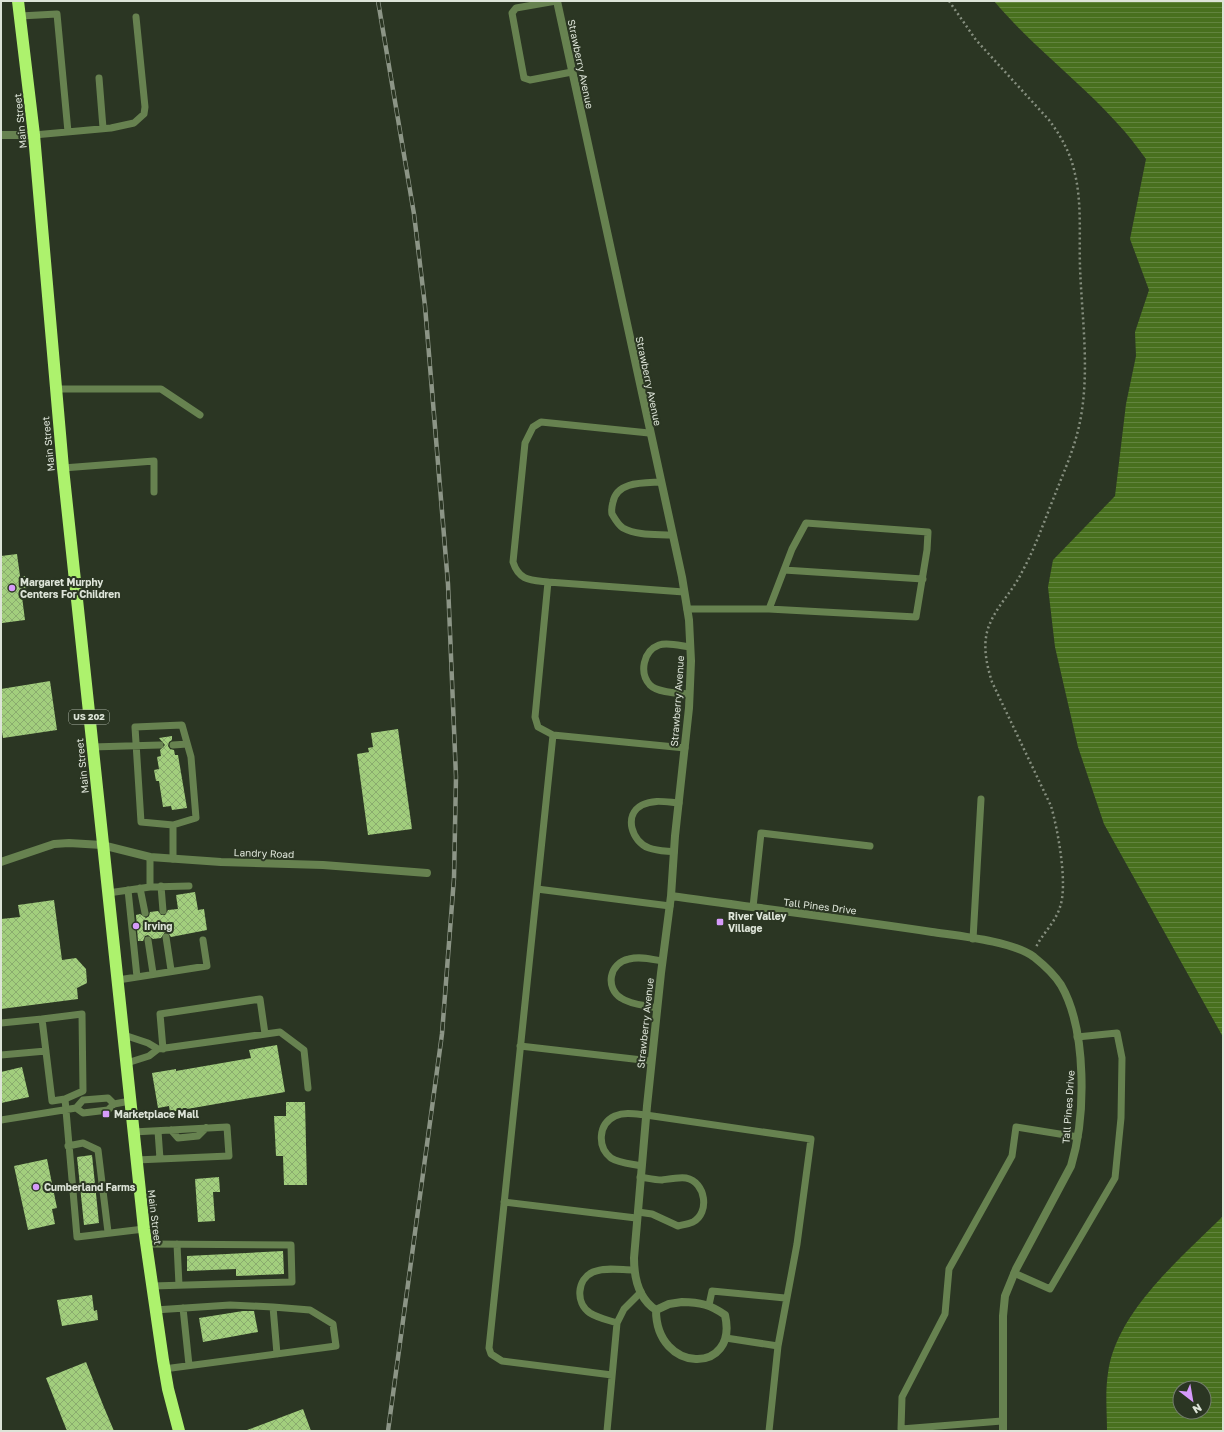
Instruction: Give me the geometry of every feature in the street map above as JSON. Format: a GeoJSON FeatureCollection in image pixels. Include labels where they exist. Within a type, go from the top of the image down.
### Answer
{"type":"FeatureCollection","features":[{"type":"Feature","properties":{"kind":"highway","name":"Main Street"},"geometry":{"type":"LineString","coordinates":[[18,1],[34,135],[63,468],[102,845],[127,1063],[136,1160],[144,1229],[164,1369],[179,1431]]}},
{"type":"Feature","properties":{"kind":"street","name":"Strawberry Avenue"},"geometry":{"type":"LineString","coordinates":[[557,1],[684,592],[690,647],[690,694],[670,906],[662,961],[651,1060],[640,1177],[634,1270],[641,1292],[648,1305],[656,1310]]}},
{"type":"Feature","properties":{"kind":"street"},"geometry":{"type":"LineString","coordinates":[[1,135],[34,135]]}},
{"type":"Feature","properties":{"kind":"street","name":"Landry Road"},"geometry":{"type":"LineString","coordinates":[[1,862],[54,844],[69,843],[102,845],[150,857],[173,859],[323,865],[427,873]]}},
{"type":"Feature","properties":{"kind":"street","name":"Tall Pines Drive"},"geometry":{"type":"LineString","coordinates":[[671,896],[873,923],[973,939],[1022,951],[1033,957],[1047,968],[1062,986],[1071,1008],[1077,1037],[1082,1080],[1078,1137],[1071,1166],[1014,1273],[1005,1296],[1003,1316],[1003,1431]]}},
{"type":"Feature","properties":{"kind":"street"},"geometry":{"type":"LineString","coordinates":[[682,1302],[698,1302],[709,1305],[725,1315],[727,1324],[726,1338],[717,1352],[711,1356],[700,1360],[689,1359],[669,1346],[656,1322],[656,1310],[669,1304],[682,1302]]}},
{"type":"Feature","properties":{"kind":"lane"},"geometry":{"type":"LineString","coordinates":[[557,1],[516,8],[512,13],[524,78],[530,80],[572,72]]}},
{"type":"Feature","properties":{"kind":"lane"},"geometry":{"type":"LineString","coordinates":[[20,16],[57,14],[68,132]]}},
{"type":"Feature","properties":{"kind":"lane"},"geometry":{"type":"LineString","coordinates":[[34,135],[103,128],[134,123],[144,114],[145,107],[136,17]]}},
{"type":"Feature","properties":{"kind":"lane"},"geometry":{"type":"LineString","coordinates":[[99,78],[103,128]]}},
{"type":"Feature","properties":{"kind":"lane"},"geometry":{"type":"LineString","coordinates":[[55,389],[161,389],[200,415]]}},
{"type":"Feature","properties":{"kind":"lane"},"geometry":{"type":"LineString","coordinates":[[649,433],[541,422],[533,427],[525,443],[513,562],[516,571],[521,576],[530,580],[684,592]]}},
{"type":"Feature","properties":{"kind":"lane"},"geometry":{"type":"LineString","coordinates":[[63,468],[154,461],[154,492]]}},
{"type":"Feature","properties":{"kind":"lane"},"geometry":{"type":"LineString","coordinates":[[660,482],[632,484],[621,489],[613,498],[611,510],[618,524],[631,532],[641,534],[672,535]]}},
{"type":"Feature","properties":{"kind":"lane"},"geometry":{"type":"LineString","coordinates":[[687,609],[769,609],[916,617],[923,579],[928,532],[806,523],[792,548],[769,609]]}},
{"type":"Feature","properties":{"kind":"lane"},"geometry":{"type":"LineString","coordinates":[[784,570],[923,579]]}},
{"type":"Feature","properties":{"kind":"lane"},"geometry":{"type":"LineString","coordinates":[[548,582],[535,717],[538,726],[553,735],[685,748]]}},
{"type":"Feature","properties":{"kind":"lane"},"geometry":{"type":"LineString","coordinates":[[690,647],[667,644],[658,645],[646,658],[643,667],[650,685],[658,689],[690,694]]}},
{"type":"Feature","properties":{"kind":"lane"},"geometry":{"type":"LineString","coordinates":[[182,725],[191,757],[196,818],[173,825],[141,822],[137,746],[135,727],[182,725]]}},
{"type":"Feature","properties":{"kind":"lane"},"geometry":{"type":"LineString","coordinates":[[553,735],[489,1348],[491,1354],[502,1361],[612,1375]]}},
{"type":"Feature","properties":{"kind":"lane"},"geometry":{"type":"LineString","coordinates":[[173,745],[187,744]]}},
{"type":"Feature","properties":{"kind":"lane"},"geometry":{"type":"LineString","coordinates":[[92,747],[160,745]]}},
{"type":"Feature","properties":{"kind":"lane"},"geometry":{"type":"LineString","coordinates":[[973,939],[981,799]]}},
{"type":"Feature","properties":{"kind":"lane"},"geometry":{"type":"LineString","coordinates":[[674,852],[649,848],[636,838],[631,824],[635,813],[641,805],[653,801],[679,803]]}},
{"type":"Feature","properties":{"kind":"lane"},"geometry":{"type":"LineString","coordinates":[[173,825],[173,859]]}},
{"type":"Feature","properties":{"kind":"lane"},"geometry":{"type":"LineString","coordinates":[[753,908],[761,833],[870,846]]}},
{"type":"Feature","properties":{"kind":"lane"},"geometry":{"type":"LineString","coordinates":[[150,857],[150,887]]}},
{"type":"Feature","properties":{"kind":"lane"},"geometry":{"type":"LineString","coordinates":[[108,893],[161,886],[188,886]]}},
{"type":"Feature","properties":{"kind":"lane"},"geometry":{"type":"LineString","coordinates":[[161,886],[162,911]]}},
{"type":"Feature","properties":{"kind":"lane"},"geometry":{"type":"LineString","coordinates":[[140,888],[145,913]]}},
{"type":"Feature","properties":{"kind":"lane"},"geometry":{"type":"LineString","coordinates":[[537,889],[670,906]]}},
{"type":"Feature","properties":{"kind":"lane"},"geometry":{"type":"LineString","coordinates":[[128,890],[137,976]]}},
{"type":"Feature","properties":{"kind":"lane"},"geometry":{"type":"LineString","coordinates":[[166,937],[171,970]]}},
{"type":"Feature","properties":{"kind":"lane"},"geometry":{"type":"LineString","coordinates":[[148,940],[153,974]]}},
{"type":"Feature","properties":{"kind":"lane"},"geometry":{"type":"LineString","coordinates":[[118,980],[171,970],[207,966],[203,940]]}},
{"type":"Feature","properties":{"kind":"lane"},"geometry":{"type":"LineString","coordinates":[[657,1008],[630,1003],[621,998],[613,988],[611,974],[618,964],[627,959],[642,958],[662,961]]}},
{"type":"Feature","properties":{"kind":"lane"},"geometry":{"type":"LineString","coordinates":[[160,1049],[160,1014],[260,999],[265,1034]]}},
{"type":"Feature","properties":{"kind":"lane"},"geometry":{"type":"LineString","coordinates":[[1,1023],[82,1014],[83,1091],[65,1099],[52,1101],[42,1019]]}},
{"type":"Feature","properties":{"kind":"lane"},"geometry":{"type":"LineString","coordinates":[[127,1063],[149,1056],[160,1049],[280,1032],[304,1050],[308,1088]]}},
{"type":"Feature","properties":{"kind":"lane"},"geometry":{"type":"LineString","coordinates":[[1014,1273],[1050,1289],[1115,1178],[1121,1118],[1122,1058],[1117,1033],[1077,1037]]}},
{"type":"Feature","properties":{"kind":"lane"},"geometry":{"type":"LineString","coordinates":[[124,1035],[148,1043],[160,1049]]}},
{"type":"Feature","properties":{"kind":"lane"},"geometry":{"type":"LineString","coordinates":[[520,1046],[651,1060]]}},
{"type":"Feature","properties":{"kind":"lane"},"geometry":{"type":"LineString","coordinates":[[1,1055],[46,1051]]}},
{"type":"Feature","properties":{"kind":"lane"},"geometry":{"type":"LineString","coordinates":[[1,1120],[76,1108],[83,1100],[108,1098],[114,1104]]}},
{"type":"Feature","properties":{"kind":"lane"},"geometry":{"type":"LineString","coordinates":[[65,1099],[77,1237],[108,1232],[144,1229]]}},
{"type":"Feature","properties":{"kind":"lane"},"geometry":{"type":"LineString","coordinates":[[76,1108],[82,1113],[102,1111],[108,1110],[114,1104],[130,1101]]}},
{"type":"Feature","properties":{"kind":"lane"},"geometry":{"type":"LineString","coordinates":[[641,1166],[612,1158],[605,1152],[601,1142],[602,1132],[606,1123],[613,1117],[626,1114],[646,1115],[811,1139],[797,1244],[778,1346],[769,1431]]}},
{"type":"Feature","properties":{"kind":"lane"},"geometry":{"type":"LineString","coordinates":[[133,1132],[227,1127],[229,1156],[136,1160]]}},
{"type":"Feature","properties":{"kind":"lane"},"geometry":{"type":"LineString","coordinates":[[1002,1421],[901,1429],[902,1397],[946,1314],[949,1269],[1012,1156],[1016,1127],[1078,1137]]}},
{"type":"Feature","properties":{"kind":"lane"},"geometry":{"type":"LineString","coordinates":[[158,1131],[160,1159]]}},
{"type":"Feature","properties":{"kind":"lane"},"geometry":{"type":"LineString","coordinates":[[68,1146],[83,1143],[98,1150],[97,1173],[99,1192],[105,1210],[108,1232]]}},
{"type":"Feature","properties":{"kind":"lane"},"geometry":{"type":"LineString","coordinates":[[71,1175],[79,1174]]}},
{"type":"Feature","properties":{"kind":"lane"},"geometry":{"type":"LineString","coordinates":[[504,1202],[637,1215],[652,1214],[678,1226],[694,1222],[702,1212],[704,1201],[703,1192],[698,1185],[687,1178],[660,1180],[640,1177]]}},
{"type":"Feature","properties":{"kind":"lane"},"geometry":{"type":"LineString","coordinates":[[72,1193],[80,1192]]}},
{"type":"Feature","properties":{"kind":"lane"},"geometry":{"type":"LineString","coordinates":[[98,1211],[105,1210]]}},
{"type":"Feature","properties":{"kind":"lane"},"geometry":{"type":"LineString","coordinates":[[74,1213],[83,1213]]}},
{"type":"Feature","properties":{"kind":"lane"},"geometry":{"type":"LineString","coordinates":[[147,1244],[291,1245],[292,1282],[152,1286]]}},
{"type":"Feature","properties":{"kind":"lane"},"geometry":{"type":"LineString","coordinates":[[177,1244],[178,1285]]}},
{"type":"Feature","properties":{"kind":"lane"},"geometry":{"type":"LineString","coordinates":[[617,1323],[589,1312],[582,1301],[580,1287],[584,1278],[593,1272],[602,1270],[634,1270]]}},
{"type":"Feature","properties":{"kind":"lane"},"geometry":{"type":"LineString","coordinates":[[709,1305],[712,1291],[786,1298]]}},
{"type":"Feature","properties":{"kind":"lane"},"geometry":{"type":"LineString","coordinates":[[607,1431],[617,1323],[624,1309],[641,1292]]}},
{"type":"Feature","properties":{"kind":"lane"},"geometry":{"type":"LineString","coordinates":[[155,1310],[230,1305],[273,1307],[310,1310],[333,1324],[336,1346],[164,1369]]}},
{"type":"Feature","properties":{"kind":"lane"},"geometry":{"type":"LineString","coordinates":[[273,1307],[277,1354]]}},
{"type":"Feature","properties":{"kind":"lane"},"geometry":{"type":"LineString","coordinates":[[183,1308],[189,1365]]}},
{"type":"Feature","properties":{"kind":"lane"},"geometry":{"type":"LineString","coordinates":[[726,1338],[778,1346]]}},
{"type":"Feature","properties":{"kind":"path"},"geometry":{"type":"LineString","coordinates":[[949,1],[976,40],[1050,120],[1071,158],[1078,187],[1085,388],[1082,413],[1076,439],[1032,553],[1021,574],[995,614],[987,632],[986,641],[986,661],[992,682],[1051,806],[1056,824],[1062,898],[1054,922],[1036,945]]}},
{"type":"Feature","properties":{"kind":"shaded area"},"geometry":{"type":"Polygon","coordinates":[[[994,1],[1223,1],[1223,1037],[1104,824],[1078,747],[1055,647],[1048,587],[1053,560],[1115,496],[1126,404],[1136,356],[1135,332],[1149,290],[1130,239],[1146,159],[1130,137],[1112,117],[1032,41],[994,1]]]}},
{"type":"Feature","properties":{"kind":"shaded area"},"geometry":{"type":"Polygon","coordinates":[[[1223,1216],[1223,1431],[1107,1431],[1107,1380],[1114,1350],[1123,1329],[1137,1308],[1170,1268],[1223,1216]]]}},
{"type":"Feature","properties":{"kind":"building","name":"Margaret Murphy Centers For Children"},"geometry":{"type":"Polygon","coordinates":[[[17,554],[20,576],[25,576],[27,588],[21,589],[25,620],[2,623],[1,556],[17,554]]]}},
{"type":"Feature","properties":{"kind":"building"},"geometry":{"type":"Polygon","coordinates":[[[50,681],[57,730],[3,738],[1,726],[1,689],[50,681]]]}},
{"type":"Feature","properties":{"kind":"building"},"geometry":{"type":"Polygon","coordinates":[[[398,729],[412,829],[368,835],[357,754],[369,752],[368,748],[373,747],[371,733],[398,729]]]}},
{"type":"Feature","properties":{"kind":"building"},"geometry":{"type":"Polygon","coordinates":[[[172,736],[172,740],[169,742],[168,746],[170,749],[174,750],[175,755],[178,755],[187,808],[172,810],[171,806],[163,807],[159,781],[156,781],[154,770],[159,769],[157,757],[161,756],[160,750],[165,745],[159,738],[172,736]]]}},
{"type":"Feature","properties":{"kind":"building"},"geometry":{"type":"Polygon","coordinates":[[[195,892],[198,910],[204,909],[207,930],[171,937],[165,932],[161,938],[153,939],[148,935],[145,936],[143,941],[138,941],[136,915],[140,914],[146,918],[149,916],[150,912],[158,911],[161,915],[165,915],[168,910],[178,909],[176,895],[195,892]]]}},
{"type":"Feature","properties":{"kind":"building"},"geometry":{"type":"Polygon","coordinates":[[[54,900],[62,960],[76,958],[86,969],[87,983],[77,988],[78,999],[1,1009],[1,919],[20,917],[18,905],[54,900]]]}},
{"type":"Feature","properties":{"kind":"building"},"geometry":{"type":"Polygon","coordinates":[[[277,1045],[285,1092],[170,1112],[169,1106],[158,1108],[152,1073],[176,1069],[176,1071],[251,1058],[249,1050],[277,1045]]]}},
{"type":"Feature","properties":{"kind":"building"},"geometry":{"type":"Polygon","coordinates":[[[22,1067],[29,1097],[1,1103],[1,1072],[22,1067]]]}},
{"type":"Feature","properties":{"kind":"building"},"geometry":{"type":"Polygon","coordinates":[[[286,1102],[305,1102],[307,1185],[284,1185],[283,1156],[276,1156],[274,1116],[286,1116],[286,1102]]]}},
{"type":"Feature","properties":{"kind":"building","name":"Cumberland Farms"},"geometry":{"type":"Polygon","coordinates":[[[92,1155],[99,1223],[84,1225],[77,1157],[92,1155]]]}},
{"type":"Feature","properties":{"kind":"building","name":"Cumberland Farms"},"geometry":{"type":"Polygon","coordinates":[[[47,1159],[57,1208],[52,1209],[55,1224],[28,1230],[14,1166],[47,1159]]]}},
{"type":"Feature","properties":{"kind":"building"},"geometry":{"type":"Polygon","coordinates":[[[219,1177],[220,1192],[213,1192],[215,1221],[198,1222],[195,1179],[219,1177]]]}},
{"type":"Feature","properties":{"kind":"building"},"geometry":{"type":"Polygon","coordinates":[[[283,1251],[284,1274],[236,1276],[236,1269],[187,1271],[187,1256],[283,1251]]]}},
{"type":"Feature","properties":{"kind":"building"},"geometry":{"type":"Polygon","coordinates":[[[92,1295],[94,1311],[97,1310],[98,1320],[62,1326],[57,1300],[92,1295]]]}},
{"type":"Feature","properties":{"kind":"building"},"geometry":{"type":"Polygon","coordinates":[[[243,1311],[254,1311],[258,1332],[203,1342],[199,1318],[243,1311]]]}},
{"type":"Feature","properties":{"kind":"building"},"geometry":{"type":"Polygon","coordinates":[[[86,1362],[114,1431],[67,1431],[46,1378],[86,1362]]]}},
{"type":"Feature","properties":{"kind":"building"},"geometry":{"type":"Polygon","coordinates":[[[303,1409],[311,1431],[247,1431],[247,1430],[303,1409]]]}},
{"type":"Feature","properties":{"kind":"railway"},"geometry":{"type":"LineString","coordinates":[[378,1],[414,214],[425,306],[448,584],[456,777],[454,878],[442,1034],[388,1431]]}},
{"type":"Feature","properties":{"kind":"place","name":"Margaret Murphy Centers For Children"},"geometry":{"type":"Point","coordinates":[12,588]}},
{"type":"Feature","properties":{"kind":"place","name":"River Valley Village"},"geometry":{"type":"Point","coordinates":[720,922]}},
{"type":"Feature","properties":{"kind":"place","name":"Irving"},"geometry":{"type":"Point","coordinates":[136,926]}},
{"type":"Feature","properties":{"kind":"place","name":"Marketplace Mall"},"geometry":{"type":"Point","coordinates":[106,1114]}},
{"type":"Feature","properties":{"kind":"place","name":"Cumberland Farms"},"geometry":{"type":"Point","coordinates":[36,1187]}}]}
